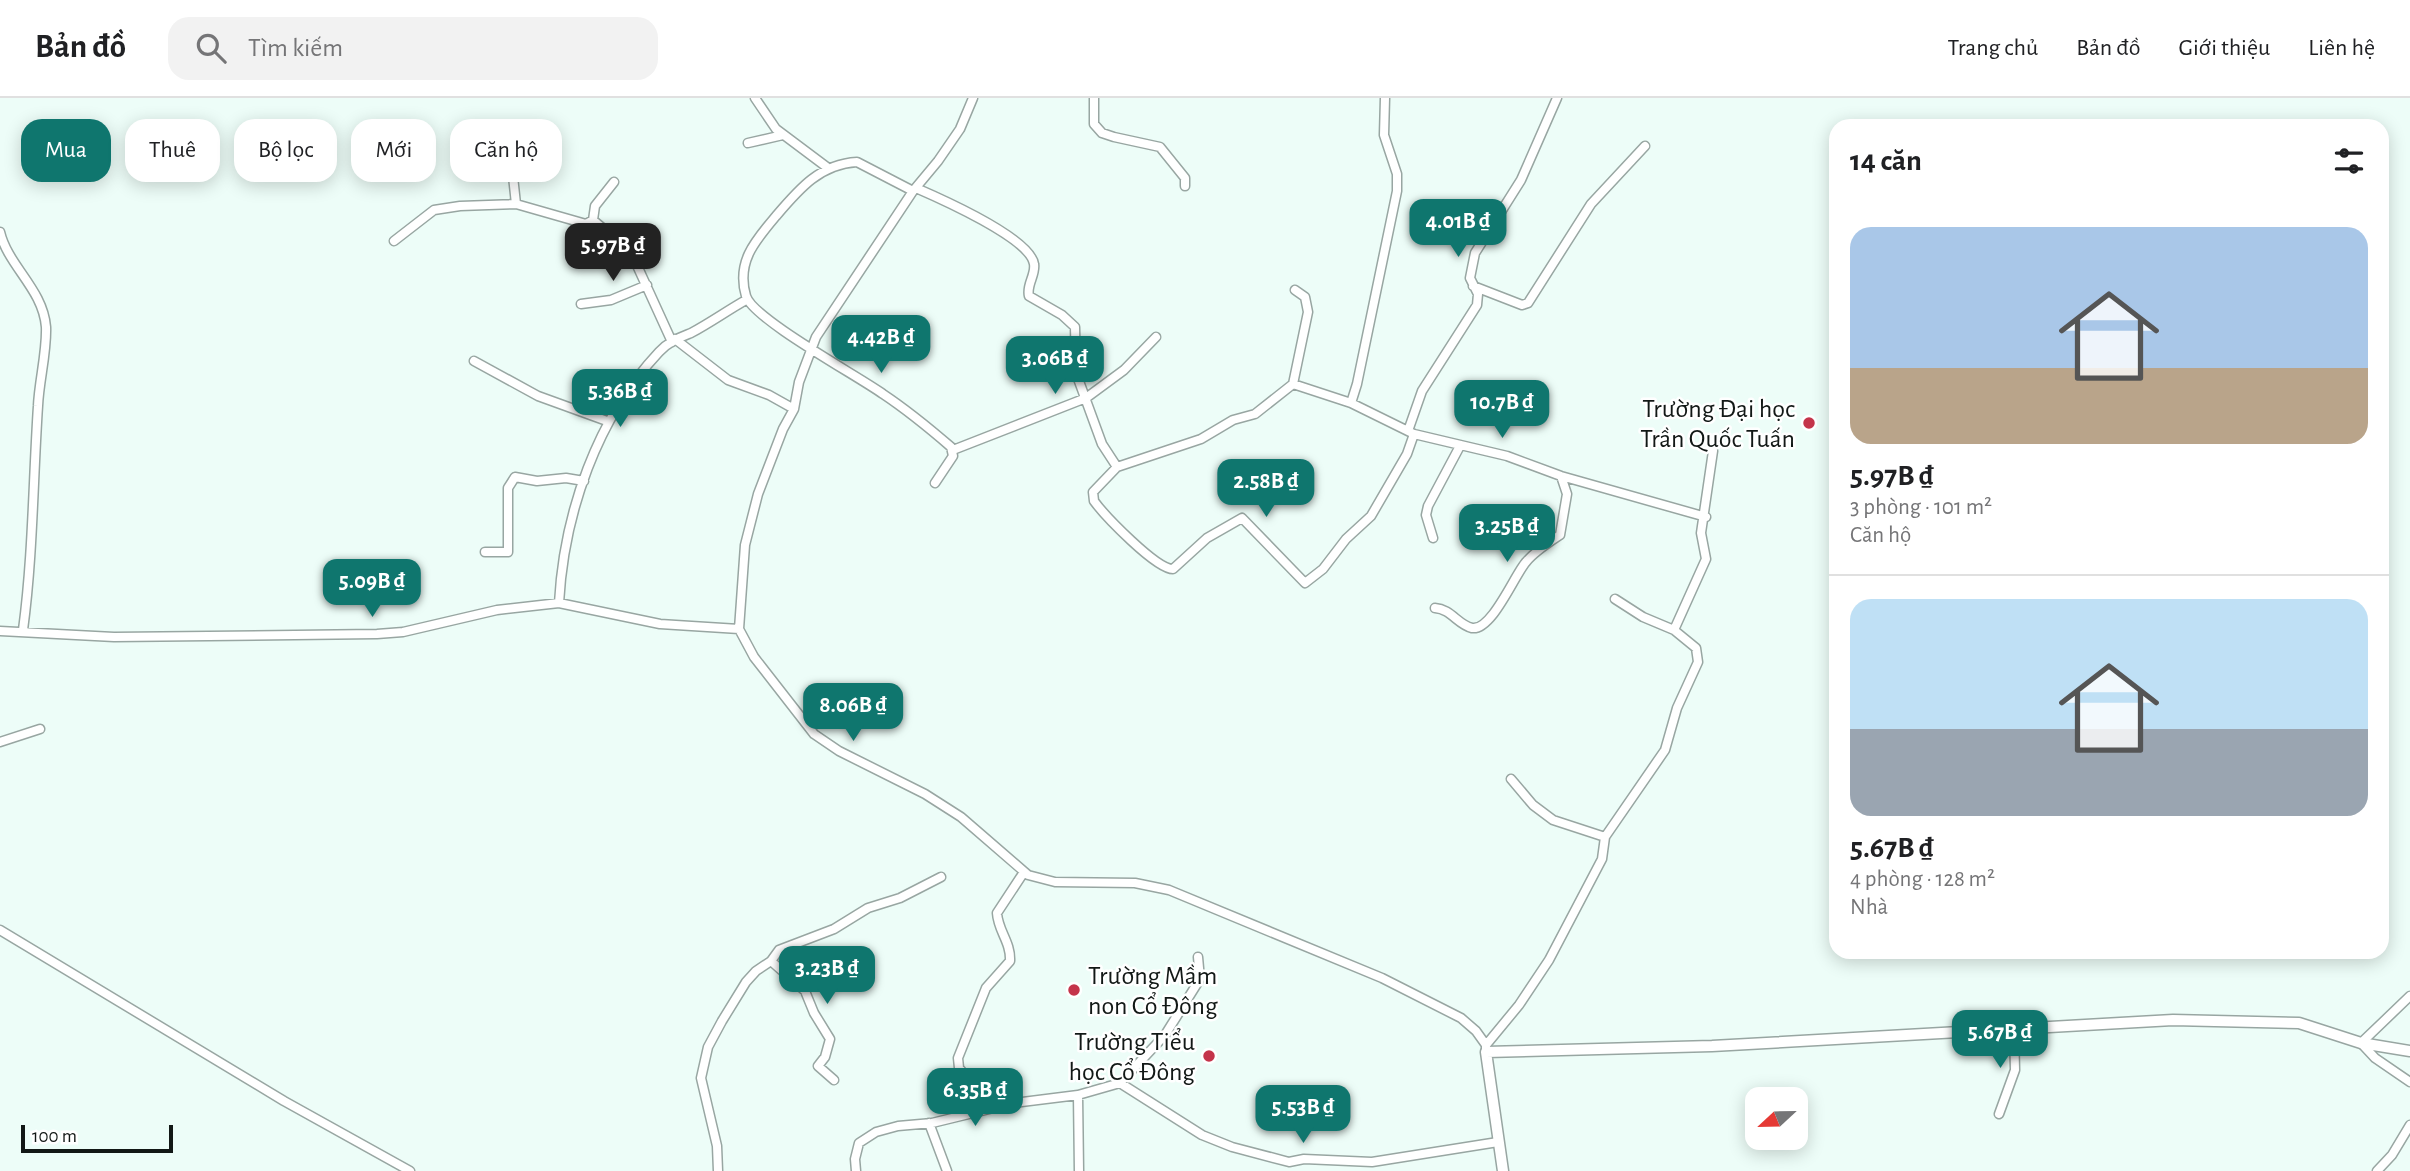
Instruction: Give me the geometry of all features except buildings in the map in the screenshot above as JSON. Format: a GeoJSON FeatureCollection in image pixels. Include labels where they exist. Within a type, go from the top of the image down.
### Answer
{"type":"FeatureCollection","features":[{"type":"Feature","properties":{"kind":"street"},"geometry":{"type":"LineString","coordinates":[[755,98],[769,122],[828,169]]}},
{"type":"Feature","properties":{"kind":"street"},"geometry":{"type":"LineString","coordinates":[[973,98],[960,128],[914,189],[816,337],[799,382],[794,409],[783,429],[758,494],[745,545],[739,629],[754,657],[814,734],[839,751],[925,794],[961,817],[1024,872],[1055,882],[1135,883],[1169,890],[1382,978],[1461,1018],[1476,1031],[1486,1049],[1503,1171]]}},
{"type":"Feature","properties":{"kind":"street"},"geometry":{"type":"LineString","coordinates":[[1094,98],[1094,124],[1102,133],[1160,147],[1185,178],[1185,186]]}},
{"type":"Feature","properties":{"kind":"street"},"geometry":{"type":"LineString","coordinates":[[1350,404],[1357,384],[1397,191],[1397,174],[1384,135],[1385,98]]}},
{"type":"Feature","properties":{"kind":"street"},"geometry":{"type":"LineString","coordinates":[[1295,290],[1306,298],[1308,312],[1293,384],[1255,414],[1233,420],[1201,439],[1117,467],[1093,492],[1094,500],[1140,548],[1166,568],[1173,569],[1207,538],[1242,518],[1305,583],[1323,569],[1346,539],[1371,516],[1407,454],[1417,399],[1477,304],[1478,294],[1472,286],[1471,271],[1475,253],[1521,180],[1557,98]]}},
{"type":"Feature","properties":{"kind":"street"},"geometry":{"type":"LineString","coordinates":[[747,142],[783,135]]}},
{"type":"Feature","properties":{"kind":"street"},"geometry":{"type":"LineString","coordinates":[[1472,286],[1522,305],[1528,303],[1591,204],[1645,146]]}},
{"type":"Feature","properties":{"kind":"street"},"geometry":{"type":"LineString","coordinates":[[953,450],[884,394],[844,367],[811,351],[747,300],[742,273],[747,252],[792,198],[817,173],[857,162],[988,222],[1031,257],[1034,267],[1029,296],[1062,315],[1075,327],[1076,370],[1102,444],[1117,467]]}},
{"type":"Feature","properties":{"kind":"street"},"geometry":{"type":"LineString","coordinates":[[514,182],[516,204]]}},
{"type":"Feature","properties":{"kind":"street"},"geometry":{"type":"LineString","coordinates":[[394,240],[434,210],[516,204],[586,224],[593,220],[596,206],[614,182]]}},
{"type":"Feature","properties":{"kind":"street"},"geometry":{"type":"LineString","coordinates":[[593,220],[628,253],[674,340],[728,380],[769,395],[794,409]]}},
{"type":"Feature","properties":{"kind":"street"},"geometry":{"type":"LineString","coordinates":[[0,232],[4,248],[23,271],[36,297],[46,327],[38,391],[31,568],[23,630]]}},
{"type":"Feature","properties":{"kind":"street"},"geometry":{"type":"LineString","coordinates":[[581,304],[611,300],[647,285]]}},
{"type":"Feature","properties":{"kind":"street"},"geometry":{"type":"LineString","coordinates":[[559,603],[569,536],[584,481],[607,421],[659,352],[674,340],[747,300]]}},
{"type":"Feature","properties":{"kind":"street"},"geometry":{"type":"LineString","coordinates":[[953,450],[1086,398],[1124,370],[1156,337]]}},
{"type":"Feature","properties":{"kind":"street"},"geometry":{"type":"LineString","coordinates":[[474,361],[538,396],[607,421]]}},
{"type":"Feature","properties":{"kind":"street"},"geometry":{"type":"LineString","coordinates":[[1293,384],[1350,404],[1411,433],[1507,456],[1561,476],[1706,517]]}},
{"type":"Feature","properties":{"kind":"street"},"geometry":{"type":"LineString","coordinates":[[1433,538],[1426,515],[1428,506],[1460,446]]}},
{"type":"Feature","properties":{"kind":"street"},"geometry":{"type":"LineString","coordinates":[[935,482],[953,456],[953,450]]}},
{"type":"Feature","properties":{"kind":"street"},"geometry":{"type":"LineString","coordinates":[[1674,630],[1706,559],[1701,533],[1706,517],[1713,451]]}},
{"type":"Feature","properties":{"kind":"street"},"geometry":{"type":"LineString","coordinates":[[1435,608],[1445,609],[1470,627],[1476,628],[1484,624],[1513,586],[1523,564],[1560,534],[1567,494],[1561,476]]}},
{"type":"Feature","properties":{"kind":"street"},"geometry":{"type":"LineString","coordinates":[[485,552],[504,554],[509,551],[508,488],[515,477],[537,481],[566,478],[584,481]]}},
{"type":"Feature","properties":{"kind":"street"},"geometry":{"type":"LineString","coordinates":[[1486,1049],[1520,1005],[1549,960],[1602,859],[1605,837],[1665,750],[1677,708],[1698,662],[1696,648],[1674,630],[1643,617],[1615,599]]}},
{"type":"Feature","properties":{"kind":"street"},"geometry":{"type":"LineString","coordinates":[[0,631],[23,630],[114,637],[377,634],[403,632],[497,610],[559,603],[660,624],[739,629]]}},
{"type":"Feature","properties":{"kind":"street"},"geometry":{"type":"LineString","coordinates":[[0,742],[40,729]]}},
{"type":"Feature","properties":{"kind":"street"},"geometry":{"type":"LineString","coordinates":[[1511,779],[1533,805],[1553,820],[1605,837]]}},
{"type":"Feature","properties":{"kind":"street"},"geometry":{"type":"LineString","coordinates":[[994,1108],[959,1068],[958,1058],[986,988],[1010,961],[1007,937],[998,921],[997,913],[1024,872]]}},
{"type":"Feature","properties":{"kind":"street"},"geometry":{"type":"LineString","coordinates":[[718,1171],[717,1146],[701,1078],[704,1059],[722,1021],[746,982],[771,961],[779,950],[834,929],[868,908],[900,898],[941,877]]}},
{"type":"Feature","properties":{"kind":"street"},"geometry":{"type":"LineString","coordinates":[[0,930],[284,1101],[410,1171]]}},
{"type":"Feature","properties":{"kind":"street"},"geometry":{"type":"LineString","coordinates":[[856,1171],[856,1151],[864,1138],[898,1126],[929,1123],[994,1108],[1077,1096],[1120,1083],[1181,1014],[1200,979],[1198,957]]}},
{"type":"Feature","properties":{"kind":"street"},"geometry":{"type":"LineString","coordinates":[[771,961],[805,991],[814,1013],[830,1039],[825,1057],[818,1066],[834,1080]]}},
{"type":"Feature","properties":{"kind":"street"},"geometry":{"type":"LineString","coordinates":[[2361,1043],[2410,996]]}},
{"type":"Feature","properties":{"kind":"street"},"geometry":{"type":"LineString","coordinates":[[1486,1049],[1712,1046],[2173,1020],[2299,1023],[2361,1043],[2410,1051]]}},
{"type":"Feature","properties":{"kind":"street"},"geometry":{"type":"LineString","coordinates":[[1999,1114],[2015,1070],[2014,1029]]}},
{"type":"Feature","properties":{"kind":"street"},"geometry":{"type":"LineString","coordinates":[[2361,1043],[2375,1058],[2410,1082]]}},
{"type":"Feature","properties":{"kind":"street"},"geometry":{"type":"LineString","coordinates":[[1120,1083],[1202,1135],[1289,1166],[1304,1159],[1372,1163],[1499,1142]]}},
{"type":"Feature","properties":{"kind":"street"},"geometry":{"type":"LineString","coordinates":[[1077,1096],[1079,1171]]}},
{"type":"Feature","properties":{"kind":"street"},"geometry":{"type":"LineString","coordinates":[[929,1123],[947,1171]]}},
{"type":"Feature","properties":{"kind":"street"},"geometry":{"type":"LineString","coordinates":[[2377,1171],[2392,1155],[2410,1125]]}},
{"type":"Feature","properties":{"kind":"place","name":"Trường Đại học Trần Quốc Tuấn"},"geometry":{"type":"Point","coordinates":[1809,423]}},
{"type":"Feature","properties":{"kind":"place","name":"Trường Mầm non Cổ Đông"},"geometry":{"type":"Point","coordinates":[1074,990]}},
{"type":"Feature","properties":{"kind":"place","name":"Trường Tiểu học Cổ Đông"},"geometry":{"type":"Point","coordinates":[1209,1056]}}]}
